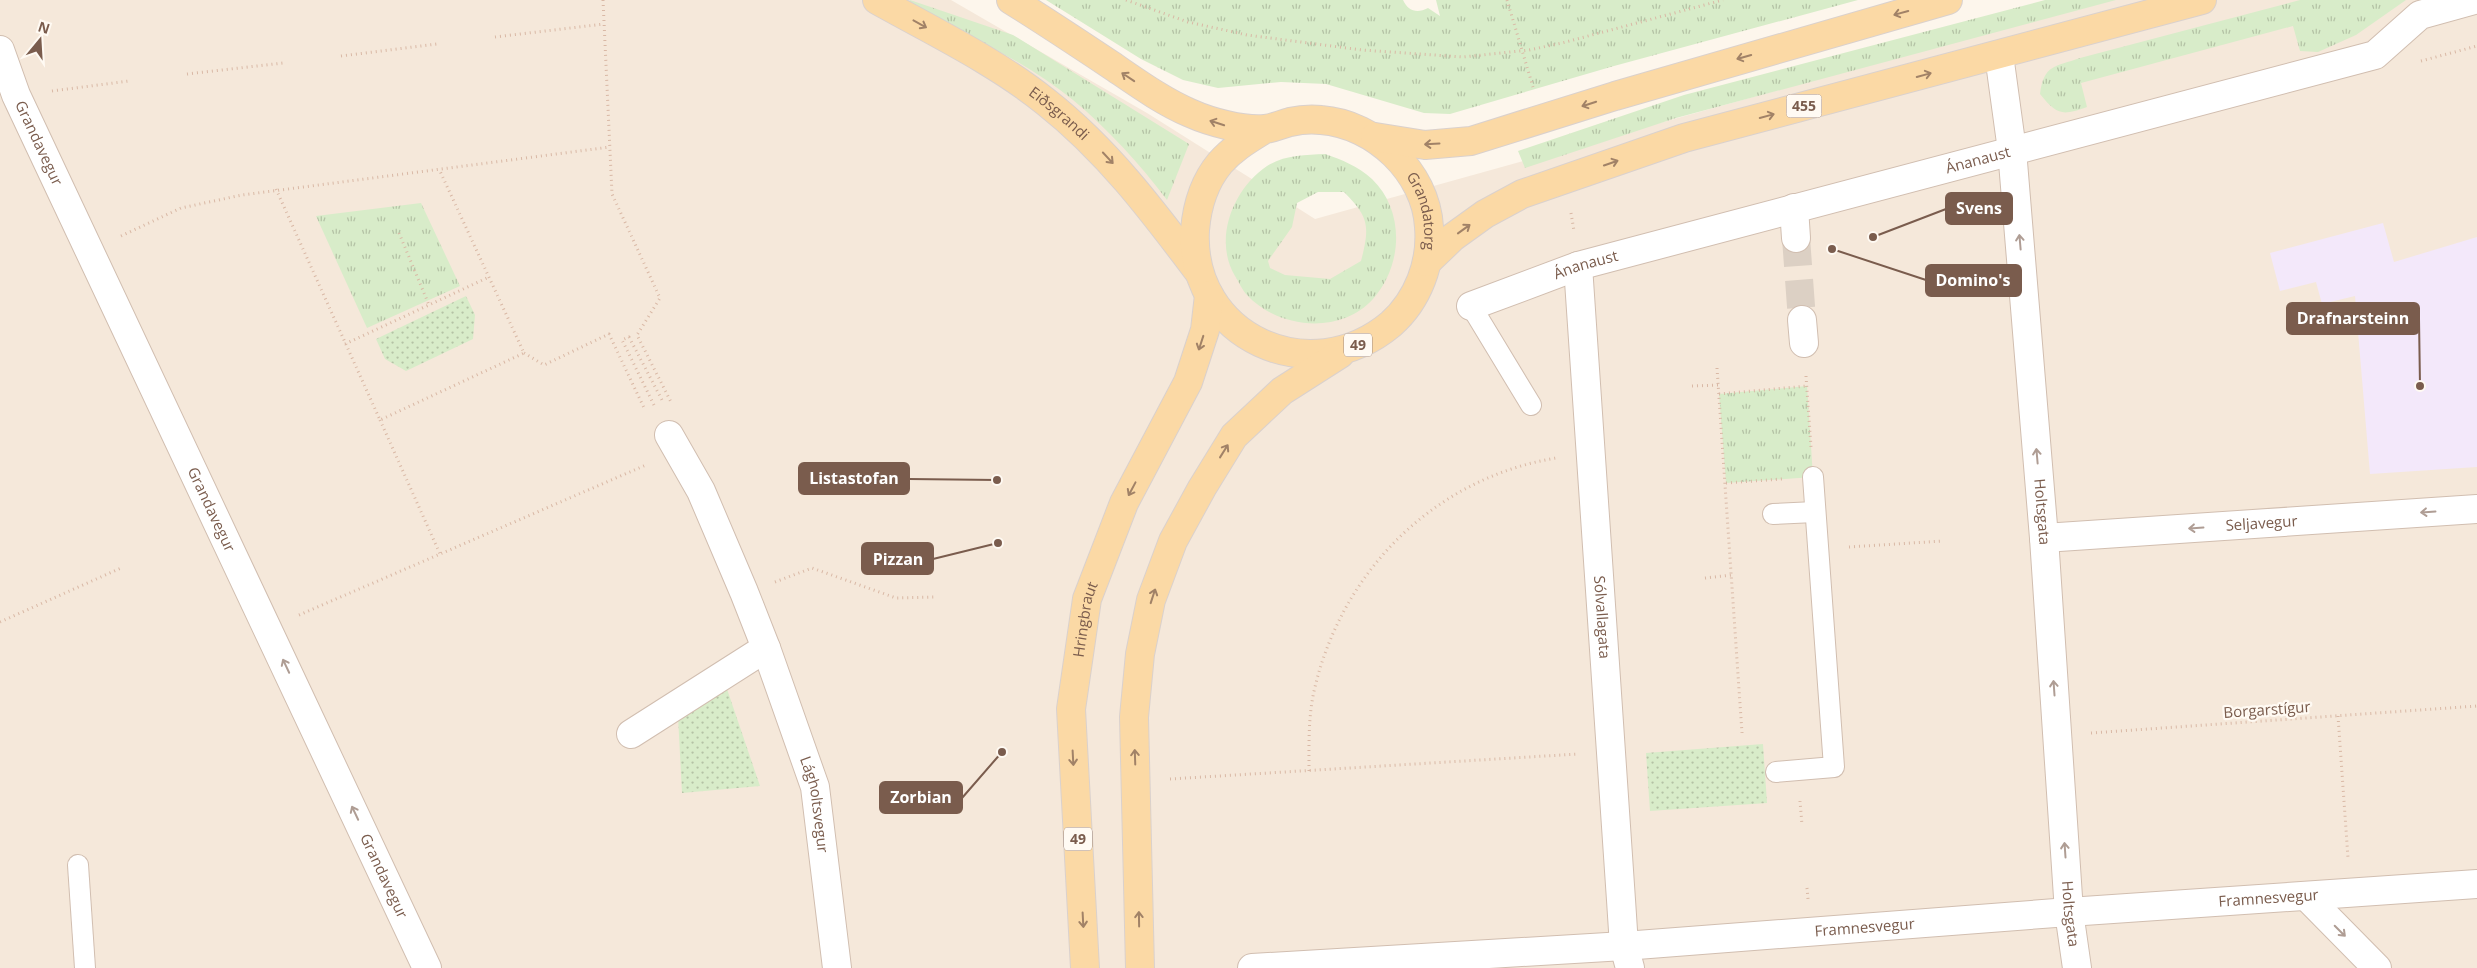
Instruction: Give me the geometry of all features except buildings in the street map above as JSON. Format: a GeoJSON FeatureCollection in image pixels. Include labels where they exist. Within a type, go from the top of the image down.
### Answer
{"type":"FeatureCollection","features":[{"type":"Feature","properties":{"kind":"main road","name":"Eiðsgrandi"},"geometry":{"type":"LineString","coordinates":[[877,0],[980,58],[1046,101],[1097,147],[1138,191],[1205,284]]}},
{"type":"Feature","properties":{"kind":"main road","name":"49"},"geometry":{"type":"LineString","coordinates":[[1012,0],[1141,85],[1191,114],[1226,125],[1266,129]]}},
{"type":"Feature","properties":{"kind":"main road"},"geometry":{"type":"LineString","coordinates":[[1375,137],[1425,145],[1471,141],[1652,84],[1948,0]]}},
{"type":"Feature","properties":{"kind":"main road","name":"455"},"geometry":{"type":"LineString","coordinates":[[1428,262],[1454,237],[1485,214],[1522,194],[1684,138],[2202,0]]}},
{"type":"Feature","properties":{"kind":"main road","name":"Grandatorg"},"geometry":{"type":"LineString","coordinates":[[1321,120],[1349,125],[1375,137],[1402,161],[1421,191],[1430,226],[1428,262],[1417,291],[1399,316],[1375,337],[1347,350],[1315,355],[1284,352],[1254,340],[1229,320],[1205,284],[1194,245],[1196,226],[1205,189],[1220,164],[1241,144],[1266,129],[1293,121],[1321,120]]}},
{"type":"Feature","properties":{"kind":"main road","name":"Hringbraut"},"geometry":{"type":"LineString","coordinates":[[1085,968],[1071,709],[1087,600],[1124,503],[1188,382],[1205,330],[1205,284]]}},
{"type":"Feature","properties":{"kind":"main road","name":"49"},"geometry":{"type":"LineString","coordinates":[[1140,968],[1134,716],[1140,654],[1151,600],[1173,541],[1234,436],[1282,391],[1347,350]]}},
{"type":"Feature","properties":{"kind":"street","name":"Ánanaust"},"geometry":{"type":"LineString","coordinates":[[1472,306],[1578,266],[2375,55],[2420,15],[2474,0]]}},
{"type":"Feature","properties":{"kind":"street","name":"Grandavegur"},"geometry":{"type":"LineString","coordinates":[[0,50],[16,95],[427,968]]}},
{"type":"Feature","properties":{"kind":"street","name":"Holtsgata"},"geometry":{"type":"LineString","coordinates":[[1999,55],[2012,150],[2044,538],[2069,912],[2077,968]]}},
{"type":"Feature","properties":{"kind":"street"},"geometry":{"type":"LineString","coordinates":[[1794,208],[1796,238]]}},
{"type":"Feature","properties":{"kind":"street","name":"Sólvallagata"},"geometry":{"type":"LineString","coordinates":[[1578,266],[1627,957]]}},
{"type":"Feature","properties":{"kind":"street","name":"Lágholtsvegur"},"geometry":{"type":"LineString","coordinates":[[671,432],[701,491],[744,592],[766,648],[815,787],[836,968]]}},
{"type":"Feature","properties":{"kind":"street","name":"Seljavegur"},"geometry":{"type":"LineString","coordinates":[[2044,538],[2477,509]]}},
{"type":"Feature","properties":{"kind":"street"},"geometry":{"type":"LineString","coordinates":[[631,734],[766,648]]}},
{"type":"Feature","properties":{"kind":"street","name":"Framnesvegur"},"geometry":{"type":"LineString","coordinates":[[1252,968],[1627,957],[2069,912],[2477,884]]}},
{"type":"Feature","properties":{"kind":"street"},"geometry":{"type":"LineString","coordinates":[[2306,896],[2377,968]]}},
{"type":"Feature","properties":{"kind":"lane"},"geometry":{"type":"LineString","coordinates":[[1472,306],[1531,404]]}},
{"type":"Feature","properties":{"kind":"lane"},"geometry":{"type":"LineString","coordinates":[[1776,772],[1834,767],[1813,477]]}},
{"type":"Feature","properties":{"kind":"lane"},"geometry":{"type":"LineString","coordinates":[[1773,514],[1815,512]]}},
{"type":"Feature","properties":{"kind":"lane"},"geometry":{"type":"LineString","coordinates":[[78,864],[86,968]]}},
{"type":"Feature","properties":{"kind":"path"},"geometry":{"type":"LineString","coordinates":[[603,0],[612,194],[660,298],[636,335],[673,405]]}},
{"type":"Feature","properties":{"kind":"path"},"geometry":{"type":"LineString","coordinates":[[1126,0],[1188,22],[1247,35],[1307,44],[1463,57],[1522,51],[1562,43],[1723,0]]}},
{"type":"Feature","properties":{"kind":"path"},"geometry":{"type":"LineString","coordinates":[[1507,0],[1522,51]]}},
{"type":"Feature","properties":{"kind":"path"},"geometry":{"type":"LineString","coordinates":[[495,37],[604,24]]}},
{"type":"Feature","properties":{"kind":"path"},"geometry":{"type":"LineString","coordinates":[[341,56],[437,44]]}},
{"type":"Feature","properties":{"kind":"path"},"geometry":{"type":"LineString","coordinates":[[2415,63],[2477,46]]}},
{"type":"Feature","properties":{"kind":"path"},"geometry":{"type":"LineString","coordinates":[[187,74],[283,62]]}},
{"type":"Feature","properties":{"kind":"path"},"geometry":{"type":"LineString","coordinates":[[16,95],[129,81]]}},
{"type":"Feature","properties":{"kind":"path"},"geometry":{"type":"LineString","coordinates":[[120,237],[181,208],[276,189],[610,147]]}},
{"type":"Feature","properties":{"kind":"path"},"geometry":{"type":"LineString","coordinates":[[439,169],[524,353],[544,365],[609,334],[646,413]]}},
{"type":"Feature","properties":{"kind":"path"},"geometry":{"type":"LineString","coordinates":[[276,189],[440,554]]}},
{"type":"Feature","properties":{"kind":"path"},"geometry":{"type":"LineString","coordinates":[[398,233],[429,305]]}},
{"type":"Feature","properties":{"kind":"path"},"geometry":{"type":"LineString","coordinates":[[345,344],[489,277]]}},
{"type":"Feature","properties":{"kind":"path"},"geometry":{"type":"LineString","coordinates":[[1726,483],[1813,477],[1803,332]]}},
{"type":"Feature","properties":{"kind":"path"},"geometry":{"type":"LineString","coordinates":[[629,336],[671,432],[622,340],[629,336]]}},
{"type":"Feature","properties":{"kind":"path"},"geometry":{"type":"LineString","coordinates":[[380,420],[524,353]]}},
{"type":"Feature","properties":{"kind":"path"},"geometry":{"type":"LineString","coordinates":[[1717,368],[1742,733]]}},
{"type":"Feature","properties":{"kind":"path"},"geometry":{"type":"LineString","coordinates":[[1692,386],[1719,384]]}},
{"type":"Feature","properties":{"kind":"path"},"geometry":{"type":"LineString","coordinates":[[1719,394],[1807,386]]}},
{"type":"Feature","properties":{"kind":"path"},"geometry":{"type":"LineString","coordinates":[[268,628],[440,554],[671,432]]}},
{"type":"Feature","properties":{"kind":"path"},"geometry":{"type":"LineString","coordinates":[[1309,771],[1309,729],[1312,705],[1325,650],[1342,612],[1363,578],[1389,546],[1425,515],[1448,499],[1481,481],[1516,467],[1590,454]]}},
{"type":"Feature","properties":{"kind":"path"},"geometry":{"type":"LineString","coordinates":[[1818,550],[1943,541]]}},
{"type":"Feature","properties":{"kind":"path"},"geometry":{"type":"LineString","coordinates":[[0,622],[121,568]]}},
{"type":"Feature","properties":{"kind":"path"},"geometry":{"type":"LineString","coordinates":[[744,592],[812,568],[896,598],[935,598]]}},
{"type":"Feature","properties":{"kind":"path"},"geometry":{"type":"LineString","coordinates":[[1705,578],[1732,575]]}},
{"type":"Feature","properties":{"kind":"path","name":"Borgarstígur"},"geometry":{"type":"LineString","coordinates":[[2058,735],[2477,706]]}},
{"type":"Feature","properties":{"kind":"path"},"geometry":{"type":"LineString","coordinates":[[2338,716],[2350,894]]}},
{"type":"Feature","properties":{"kind":"path"},"geometry":{"type":"LineString","coordinates":[[1168,779],[1611,752]]}},
{"type":"Feature","properties":{"kind":"shaded area"},"geometry":{"type":"Polygon","coordinates":[[[0,0],[951,0],[1147,113],[1315,219],[2102,0],[2477,0],[2477,968],[0,968],[0,0]]]}},
{"type":"Feature","properties":{"kind":"shaded area"},"geometry":{"type":"Polygon","coordinates":[[[2383,223],[2394,262],[2477,237],[2477,467],[2370,474],[2355,296],[2322,304],[2316,282],[2280,291],[2270,253],[2383,223]]]}},
{"type":"Feature","properties":{"kind":"green space"},"geometry":{"type":"Polygon","coordinates":[[[910,0],[1013,35],[1189,144],[1167,200],[1123,147],[1073,100],[1014,60],[907,5],[910,0]]]}},
{"type":"Feature","properties":{"kind":"green space"},"geometry":{"type":"Polygon","coordinates":[[[1046,0],[1403,0],[1410,9],[1420,11],[1428,8],[1440,16],[1436,0],[1858,0],[1614,66],[1450,114],[1424,113],[1326,84],[1281,82],[1218,88],[1183,80],[1141,59],[1046,0]]]}},
{"type":"Feature","properties":{"kind":"green space"},"geometry":{"type":"Polygon","coordinates":[[[2045,0],[2116,0],[1676,118],[1525,168],[1518,151],[1684,95],[2045,0]]]}},
{"type":"Feature","properties":{"kind":"green space"},"geometry":{"type":"Polygon","coordinates":[[[2300,0],[2406,0],[2356,35],[2318,52],[2300,51],[2293,26],[2081,83],[2087,107],[2072,112],[2056,110],[2040,94],[2044,77],[2057,65],[2300,0]]]}},
{"type":"Feature","properties":{"kind":"green space"},"geometry":{"type":"Polygon","coordinates":[[[1325,154],[1361,170],[1383,192],[1395,222],[1395,255],[1383,285],[1373,299],[1360,311],[1327,323],[1292,321],[1275,315],[1247,295],[1229,262],[1226,231],[1236,201],[1255,176],[1267,166],[1295,156],[1325,154]],[[1318,192],[1297,203],[1292,227],[1268,261],[1270,268],[1285,275],[1330,279],[1361,261],[1366,239],[1365,223],[1358,208],[1344,192],[1318,192]]]}},
{"type":"Feature","properties":{"kind":"green space"},"geometry":{"type":"Polygon","coordinates":[[[421,203],[460,286],[367,328],[316,216],[421,203]]]}},
{"type":"Feature","properties":{"kind":"green space"},"geometry":{"type":"Polygon","coordinates":[[[466,296],[475,315],[473,339],[406,371],[385,359],[376,339],[466,296]]]}},
{"type":"Feature","properties":{"kind":"green space"},"geometry":{"type":"Polygon","coordinates":[[[1807,386],[1813,477],[1726,483],[1719,394],[1807,386]]]}},
{"type":"Feature","properties":{"kind":"green space"},"geometry":{"type":"Polygon","coordinates":[[[727,689],[760,786],[682,793],[678,716],[727,689]]]}},
{"type":"Feature","properties":{"kind":"green space"},"geometry":{"type":"Polygon","coordinates":[[[1763,744],[1767,803],[1650,811],[1646,753],[1763,744]]]}},
{"type":"Feature","properties":{"kind":"tunnel"},"geometry":{"type":"LineString","coordinates":[[1796,238],[1802,320]]}},
{"type":"Feature","properties":{"kind":"place","name":"Svens"},"geometry":{"type":"Point","coordinates":[1873,237]}},
{"type":"Feature","properties":{"kind":"place","name":"Domino's"},"geometry":{"type":"Point","coordinates":[1832,249]}},
{"type":"Feature","properties":{"kind":"place","name":"Drafnarsteinn"},"geometry":{"type":"Point","coordinates":[2420,386]}},
{"type":"Feature","properties":{"kind":"place","name":"Listastofan"},"geometry":{"type":"Point","coordinates":[997,480]}},
{"type":"Feature","properties":{"kind":"place","name":"Pizzan"},"geometry":{"type":"Point","coordinates":[998,543]}},
{"type":"Feature","properties":{"kind":"place","name":"Zorbian"},"geometry":{"type":"Point","coordinates":[1002,752]}}]}
